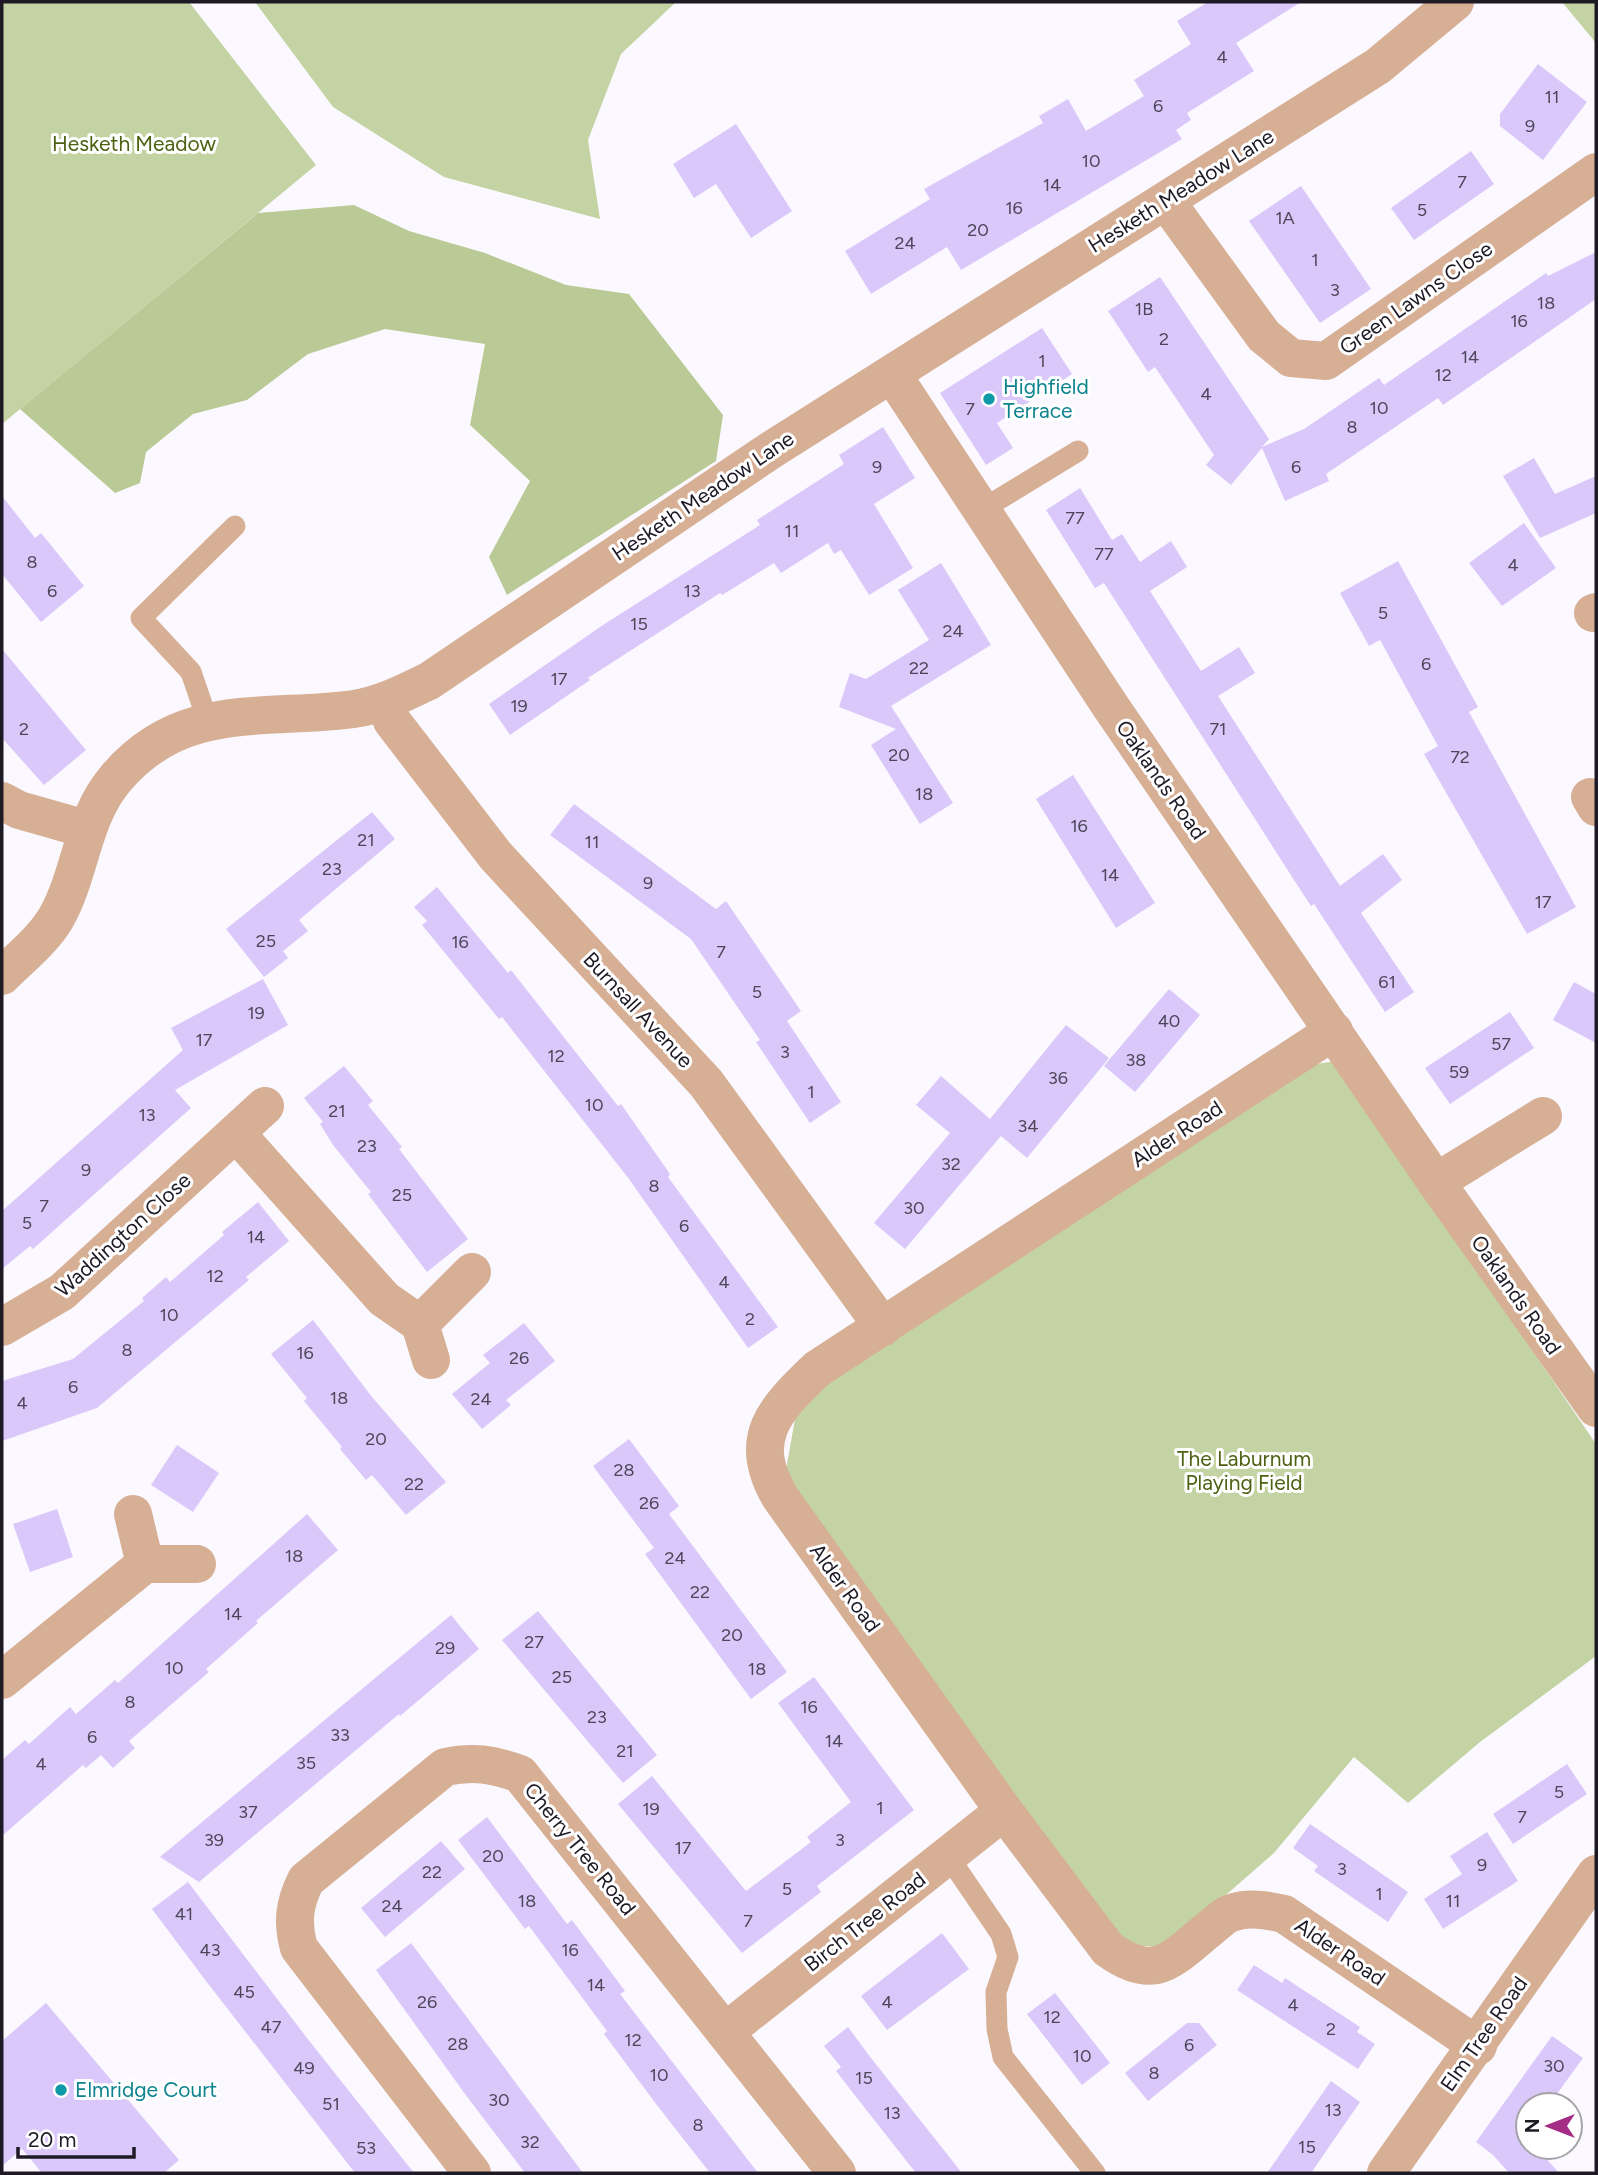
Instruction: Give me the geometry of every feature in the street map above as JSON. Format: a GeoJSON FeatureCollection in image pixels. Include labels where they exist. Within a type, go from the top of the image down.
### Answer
{"type":"FeatureCollection","features":[{"type":"Feature","properties":{"kind":"street","name":"Hesketh Meadow Lane"},"geometry":{"type":"LineString","coordinates":[[2,976],[43,936],[55,919],[73,877],[86,829],[103,795],[138,756],[160,740],[208,722],[284,712],[345,710],[383,702],[461,662],[768,452],[1378,66],[1455,2]]}},
{"type":"Feature","properties":{"kind":"street","name":"Green Lawns Close"},"geometry":{"type":"LineString","coordinates":[[1166,201],[1264,337],[1291,358],[1325,361],[1596,172]]}},
{"type":"Feature","properties":{"kind":"street","name":"Oaklands Road"},"geometry":{"type":"LineString","coordinates":[[892,374],[1111,707],[1436,1182],[1596,1408]]}},
{"type":"Feature","properties":{"kind":"street","name":"Burnsall Avenue"},"geometry":{"type":"LineString","coordinates":[[383,702],[392,721],[495,855],[706,1083],[883,1327]]}},
{"type":"Feature","properties":{"kind":"street"},"geometry":{"type":"LineString","coordinates":[[2,802],[19,810],[86,829]]}},
{"type":"Feature","properties":{"kind":"street","name":"Alder Road"},"geometry":{"type":"LineString","coordinates":[[1334,1031],[817,1369],[779,1408],[763,1442],[768,1477],[1004,1811],[1108,1949],[1129,1964],[1151,1966],[1171,1960],[1228,1914],[1266,1910],[1284,1914],[1478,2046]]}},
{"type":"Feature","properties":{"kind":"street","name":"Waddington Close"},"geometry":{"type":"LineString","coordinates":[[2,1326],[62,1292],[265,1106]]}},
{"type":"Feature","properties":{"kind":"street"},"geometry":{"type":"LineString","coordinates":[[1436,1182],[1544,1116]]}},
{"type":"Feature","properties":{"kind":"street"},"geometry":{"type":"LineString","coordinates":[[236,1133],[383,1298],[420,1324],[430,1360]]}},
{"type":"Feature","properties":{"kind":"street"},"geometry":{"type":"LineString","coordinates":[[420,1324],[472,1272]]}},
{"type":"Feature","properties":{"kind":"street"},"geometry":{"type":"LineString","coordinates":[[133,1514],[145,1564]]}},
{"type":"Feature","properties":{"kind":"street"},"geometry":{"type":"LineString","coordinates":[[2,1680],[145,1564],[197,1564]]}},
{"type":"Feature","properties":{"kind":"street","name":"Cherry Tree Road"},"geometry":{"type":"LineString","coordinates":[[472,2173],[299,1948],[293,1926],[296,1900],[306,1880],[445,1767],[469,1762],[495,1764],[520,1774],[837,2173]]}},
{"type":"Feature","properties":{"kind":"street","name":"Birch Tree Road"},"geometry":{"type":"LineString","coordinates":[[725,2032],[1004,1811]]}},
{"type":"Feature","properties":{"kind":"street","name":"Elm Tree Road"},"geometry":{"type":"LineString","coordinates":[[1386,2173],[1591,1890]]}},
{"type":"Feature","properties":{"kind":"lane"},"geometry":{"type":"LineString","coordinates":[[983,509],[1078,452]]}},
{"type":"Feature","properties":{"kind":"lane"},"geometry":{"type":"LineString","coordinates":[[208,722],[191,671],[141,618],[235,526]]}},
{"type":"Feature","properties":{"kind":"lane"},"geometry":{"type":"LineString","coordinates":[[948,1856],[1000,1934],[1008,1957],[996,1992],[997,2029],[1003,2057],[1095,2173]]}},
{"type":"Feature","properties":{"kind":"green space","name":"Hesketh Meadow"},"geometry":{"type":"Polygon","coordinates":[[[2,2],[189,2],[316,165],[2,424],[2,2]]]}},
{"type":"Feature","properties":{"kind":"green space"},"geometry":{"type":"Polygon","coordinates":[[[255,2],[676,2],[621,54],[588,140],[600,219],[444,177],[333,107],[255,2]]]}},
{"type":"Feature","properties":{"kind":"green space"},"geometry":{"type":"Polygon","coordinates":[[[1562,2],[1596,2],[1596,43],[1562,2]]]}},
{"type":"Feature","properties":{"kind":"green space"},"geometry":{"type":"Polygon","coordinates":[[[354,205],[409,231],[485,253],[566,285],[629,294],[723,415],[716,461],[507,595],[489,557],[530,481],[470,425],[485,344],[385,329],[308,354],[247,400],[193,414],[146,452],[140,483],[115,493],[20,409],[258,213],[354,205]]]}},
{"type":"Feature","properties":{"kind":"green space","name":"The Laburnum Playing Field"},"geometry":{"type":"Polygon","coordinates":[[[1335,1061],[1596,1444],[1596,1656],[1480,1742],[1408,1803],[1354,1757],[1274,1853],[1181,1934],[1160,1946],[1133,1946],[1115,1936],[800,1507],[786,1470],[795,1419],[833,1376],[1304,1066],[1335,1061]]]}},
{"type":"Feature","properties":{"kind":"building"},"geometry":{"type":"Polygon","coordinates":[[[1208,2],[1301,2],[1236,43],[1254,71],[1187,113],[1191,120],[1176,130],[1182,139],[961,270],[947,247],[871,294],[845,251],[930,199],[924,189],[1043,123],[1039,116],[1068,99],[1086,131],[1144,96],[1134,80],[1191,44],[1177,21],[1208,2]]]}},
{"type":"Feature","properties":{"kind":"building"},"geometry":{"type":"Polygon","coordinates":[[[1538,64],[1587,102],[1543,160],[1500,126],[1500,114],[1538,64]]]}},
{"type":"Feature","properties":{"kind":"building"},"geometry":{"type":"Polygon","coordinates":[[[736,124],[792,211],[751,238],[716,184],[694,198],[673,164],[736,124]]]}},
{"type":"Feature","properties":{"kind":"building"},"geometry":{"type":"Polygon","coordinates":[[[1471,151],[1494,184],[1414,240],[1391,208],[1471,151]]]}},
{"type":"Feature","properties":{"kind":"building"},"geometry":{"type":"Polygon","coordinates":[[[1301,186],[1371,289],[1320,323],[1249,221],[1301,186]]]}},
{"type":"Feature","properties":{"kind":"building"},"geometry":{"type":"Polygon","coordinates":[[[1596,252],[1596,299],[1443,405],[1438,398],[1326,474],[1329,481],[1285,501],[1262,448],[1231,485],[1206,465],[1214,455],[1155,367],[1148,372],[1108,311],[1160,277],[1269,439],[1262,447],[1304,429],[1379,378],[1384,385],[1546,273],[1548,276],[1596,252]]]}},
{"type":"Feature","properties":{"kind":"building","name":"Highfield Terrace"},"geometry":{"type":"Polygon","coordinates":[[[1042,328],[1072,374],[997,423],[1013,448],[986,465],[940,393],[1042,328]]]}},
{"type":"Feature","properties":{"kind":"building"},"geometry":{"type":"Polygon","coordinates":[[[883,427],[915,478],[874,504],[913,568],[869,595],[841,550],[834,554],[828,543],[781,573],[774,563],[722,595],[720,593],[588,678],[590,680],[510,735],[489,704],[603,625],[760,525],[757,520],[844,464],[839,455],[883,427]]]}},
{"type":"Feature","properties":{"kind":"building"},"geometry":{"type":"Polygon","coordinates":[[[1534,458],[1555,494],[1596,476],[1596,513],[1540,538],[1503,476],[1534,458]]]}},
{"type":"Feature","properties":{"kind":"building"},"geometry":{"type":"Polygon","coordinates":[[[1080,488],[1112,540],[1122,534],[1140,562],[1171,541],[1187,567],[1150,591],[1201,671],[1239,647],[1255,673],[1218,696],[1340,886],[1383,854],[1402,880],[1361,913],[1414,992],[1385,1012],[1314,904],[1311,906],[1104,583],[1095,588],[1046,510],[1080,488]]]}},
{"type":"Feature","properties":{"kind":"building"},"geometry":{"type":"Polygon","coordinates":[[[2,496],[35,538],[41,533],[84,586],[41,622],[2,574],[2,496]]]}},
{"type":"Feature","properties":{"kind":"building"},"geometry":{"type":"Polygon","coordinates":[[[1524,523],[1556,568],[1502,606],[1469,563],[1524,523]]]}},
{"type":"Feature","properties":{"kind":"building"},"geometry":{"type":"Polygon","coordinates":[[[1398,561],[1478,707],[1469,712],[1576,907],[1527,934],[1424,754],[1438,746],[1380,640],[1369,646],[1340,593],[1398,561]]]}},
{"type":"Feature","properties":{"kind":"building"},"geometry":{"type":"Polygon","coordinates":[[[941,563],[991,645],[891,706],[953,803],[920,824],[871,745],[896,729],[839,707],[850,673],[866,679],[929,640],[898,590],[941,563]]]}},
{"type":"Feature","properties":{"kind":"building"},"geometry":{"type":"Polygon","coordinates":[[[2,649],[86,750],[44,785],[2,738],[2,649]]]}},
{"type":"Feature","properties":{"kind":"building"},"geometry":{"type":"Polygon","coordinates":[[[1073,775],[1155,903],[1116,928],[1036,799],[1073,775]]]}},
{"type":"Feature","properties":{"kind":"building"},"geometry":{"type":"Polygon","coordinates":[[[574,804],[716,909],[726,901],[801,1011],[787,1021],[841,1102],[810,1123],[756,1042],[760,1040],[691,939],[550,835],[574,804]]]}},
{"type":"Feature","properties":{"kind":"building"},"geometry":{"type":"Polygon","coordinates":[[[372,812],[395,839],[299,920],[308,931],[283,951],[288,958],[264,977],[226,929],[372,812]]]}},
{"type":"Feature","properties":{"kind":"building"},"geometry":{"type":"Polygon","coordinates":[[[437,887],[508,973],[511,970],[618,1106],[621,1104],[670,1174],[668,1177],[778,1327],[748,1348],[629,1179],[502,1017],[499,1019],[422,925],[427,921],[414,907],[437,887]]]}},
{"type":"Feature","properties":{"kind":"building"},"geometry":{"type":"Polygon","coordinates":[[[263,979],[288,1025],[175,1090],[191,1108],[33,1249],[30,1246],[2,1269],[2,1211],[183,1050],[171,1028],[263,979]]]}},
{"type":"Feature","properties":{"kind":"building"},"geometry":{"type":"Polygon","coordinates":[[[1574,982],[1596,994],[1596,1043],[1553,1020],[1574,982]]]}},
{"type":"Feature","properties":{"kind":"building"},"geometry":{"type":"Polygon","coordinates":[[[1169,989],[1200,1015],[1135,1092],[1104,1066],[1169,989]]]}},
{"type":"Feature","properties":{"kind":"building"},"geometry":{"type":"Polygon","coordinates":[[[1510,1012],[1534,1048],[1450,1104],[1425,1068],[1510,1012]]]}},
{"type":"Feature","properties":{"kind":"building"},"geometry":{"type":"Polygon","coordinates":[[[1066,1025],[1109,1058],[1027,1158],[1001,1136],[905,1249],[874,1223],[950,1133],[916,1105],[941,1076],[990,1119],[1066,1025]]]}},
{"type":"Feature","properties":{"kind":"building"},"geometry":{"type":"Polygon","coordinates":[[[344,1066],[373,1101],[368,1105],[402,1147],[399,1149],[468,1239],[427,1272],[368,1194],[371,1192],[333,1145],[320,1124],[323,1122],[304,1098],[344,1066]]]}},
{"type":"Feature","properties":{"kind":"building"},"geometry":{"type":"Polygon","coordinates":[[[258,1202],[289,1241],[246,1277],[249,1280],[97,1408],[2,1441],[2,1381],[73,1359],[144,1301],[142,1298],[166,1277],[170,1282],[258,1202]]]}},
{"type":"Feature","properties":{"kind":"building"},"geometry":{"type":"Polygon","coordinates":[[[313,1320],[372,1397],[446,1482],[406,1515],[372,1475],[366,1480],[340,1449],[342,1447],[304,1401],[307,1398],[271,1354],[313,1320]]]}},
{"type":"Feature","properties":{"kind":"building"},"geometry":{"type":"Polygon","coordinates":[[[524,1323],[555,1361],[506,1400],[511,1405],[482,1429],[452,1394],[490,1363],[483,1355],[524,1323]]]}},
{"type":"Feature","properties":{"kind":"building"},"geometry":{"type":"Polygon","coordinates":[[[629,1439],[679,1506],[669,1514],[787,1672],[751,1699],[645,1554],[654,1548],[593,1466],[629,1439]]]}},
{"type":"Feature","properties":{"kind":"building"},"geometry":{"type":"Polygon","coordinates":[[[177,1445],[219,1473],[193,1512],[151,1485],[177,1445]]]}},
{"type":"Feature","properties":{"kind":"building"},"geometry":{"type":"Polygon","coordinates":[[[57,1509],[73,1557],[30,1572],[13,1524],[57,1509]]]}},
{"type":"Feature","properties":{"kind":"building"},"geometry":{"type":"Polygon","coordinates":[[[307,1514],[338,1550],[256,1621],[258,1623],[206,1669],[209,1672],[129,1741],[135,1748],[113,1768],[101,1755],[86,1768],[83,1765],[2,1836],[2,1760],[25,1740],[29,1744],[70,1707],[76,1714],[115,1680],[118,1683],[307,1514]]]}},
{"type":"Feature","properties":{"kind":"building"},"geometry":{"type":"Polygon","coordinates":[[[538,1611],[657,1755],[623,1783],[502,1640],[538,1611]]]}},
{"type":"Feature","properties":{"kind":"building"},"geometry":{"type":"Polygon","coordinates":[[[451,1615],[479,1649],[400,1716],[399,1714],[199,1882],[160,1857],[451,1615]]]}},
{"type":"Feature","properties":{"kind":"building"},"geometry":{"type":"Polygon","coordinates":[[[814,1677],[914,1810],[817,1886],[821,1892],[742,1953],[618,1804],[652,1776],[746,1891],[811,1842],[807,1837],[851,1802],[778,1703],[814,1677]]]}},
{"type":"Feature","properties":{"kind":"building"},"geometry":{"type":"Polygon","coordinates":[[[1567,1764],[1587,1794],[1513,1844],[1493,1814],[1567,1764]]]}},
{"type":"Feature","properties":{"kind":"building"},"geometry":{"type":"Polygon","coordinates":[[[487,1817],[567,1924],[572,1920],[625,1991],[620,1994],[758,2173],[710,2173],[656,2104],[604,2034],[607,2031],[529,1926],[525,1929],[458,1840],[487,1817]]]}},
{"type":"Feature","properties":{"kind":"building"},"geometry":{"type":"Polygon","coordinates":[[[1310,1824],[1408,1892],[1388,1922],[1314,1871],[1318,1866],[1293,1848],[1310,1824]]]}},
{"type":"Feature","properties":{"kind":"building"},"geometry":{"type":"Polygon","coordinates":[[[1487,1832],[1518,1881],[1443,1929],[1424,1899],[1462,1874],[1450,1856],[1487,1832]]]}},
{"type":"Feature","properties":{"kind":"building"},"geometry":{"type":"Polygon","coordinates":[[[441,1841],[465,1869],[385,1937],[361,1908],[441,1841]]]}},
{"type":"Feature","properties":{"kind":"building"},"geometry":{"type":"Polygon","coordinates":[[[188,1882],[414,2173],[355,2173],[152,1909],[188,1882]]]}},
{"type":"Feature","properties":{"kind":"building"},"geometry":{"type":"Polygon","coordinates":[[[942,1933],[969,1969],[887,2030],[861,1996],[942,1933]]]}},
{"type":"Feature","properties":{"kind":"building"},"geometry":{"type":"Polygon","coordinates":[[[411,1943],[583,2173],[525,2173],[465,2094],[376,1970],[411,1943]]]}},
{"type":"Feature","properties":{"kind":"building"},"geometry":{"type":"Polygon","coordinates":[[[1254,1965],[1282,1983],[1285,1978],[1360,2027],[1357,2032],[1375,2044],[1358,2069],[1237,1990],[1254,1965]]]}},
{"type":"Feature","properties":{"kind":"building"},"geometry":{"type":"Polygon","coordinates":[[[1055,1993],[1110,2063],[1082,2085],[1027,2014],[1055,1993]]]}},
{"type":"Feature","properties":{"kind":"building","name":"Elmridge Court"},"geometry":{"type":"Polygon","coordinates":[[[46,2003],[179,2160],[164,2173],[42,2173],[22,2149],[2,2166],[2,2041],[46,2003]]]}},
{"type":"Feature","properties":{"kind":"building"},"geometry":{"type":"Polygon","coordinates":[[[1187,2023],[1199,2023],[1217,2045],[1148,2101],[1125,2073],[1187,2023]]]}},
{"type":"Feature","properties":{"kind":"building"},"geometry":{"type":"Polygon","coordinates":[[[848,2027],[962,2173],[916,2173],[864,2107],[836,2071],[841,2067],[824,2046],[848,2027]]]}},
{"type":"Feature","properties":{"kind":"building"},"geometry":{"type":"Polygon","coordinates":[[[1552,2036],[1583,2058],[1559,2091],[1514,2091],[1514,2161],[1548,2161],[1559,2173],[1509,2173],[1493,2155],[1476,2142],[1552,2036]]]}},
{"type":"Feature","properties":{"kind":"building"},"geometry":{"type":"Polygon","coordinates":[[[1331,2081],[1360,2102],[1311,2173],[1267,2173],[1331,2081]]]}},
{"type":"Feature","properties":{"kind":"place","name":"Highfield Terrace"},"geometry":{"type":"Point","coordinates":[989,399]}},
{"type":"Feature","properties":{"kind":"place","name":"Elmridge Court"},"geometry":{"type":"Point","coordinates":[61,2090]}}]}
